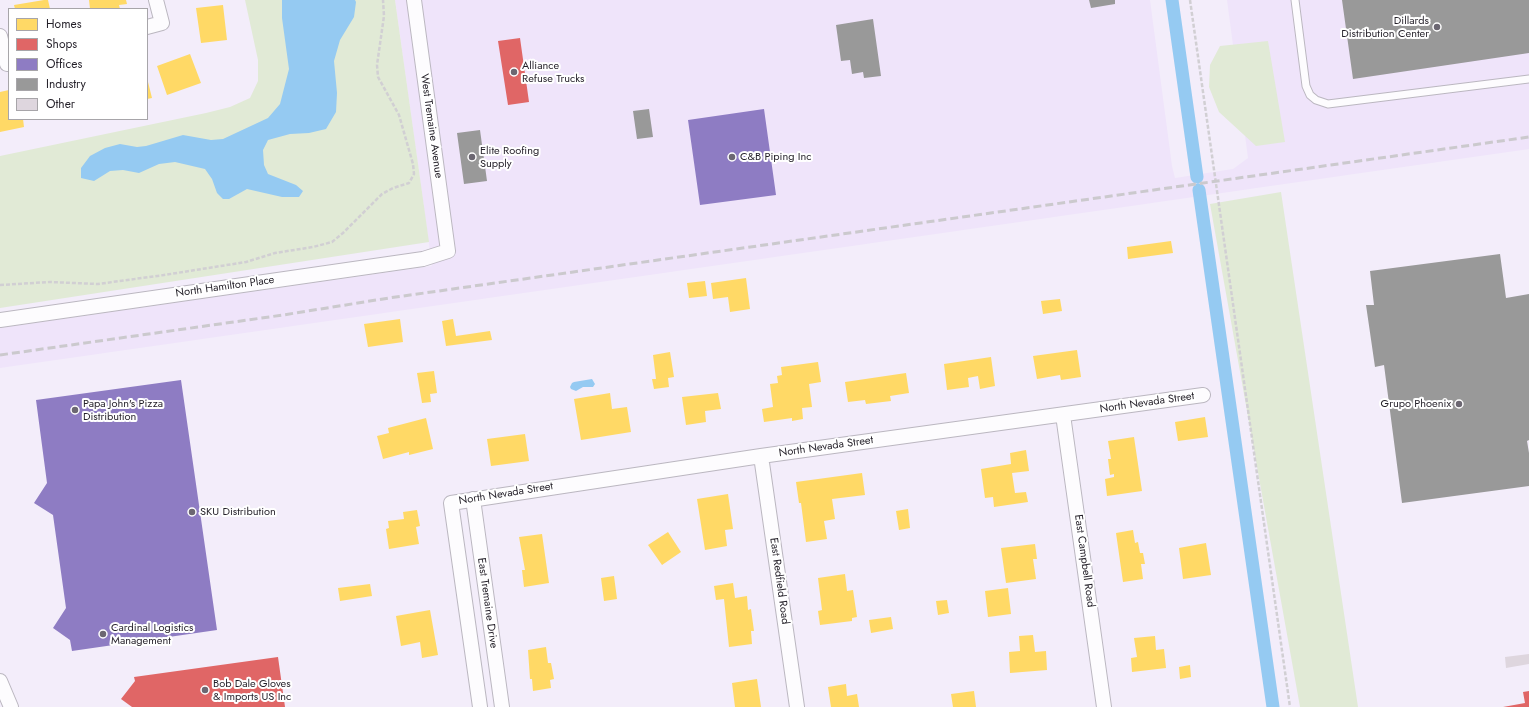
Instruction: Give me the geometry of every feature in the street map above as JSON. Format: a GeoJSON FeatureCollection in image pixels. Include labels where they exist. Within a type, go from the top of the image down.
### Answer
{"type":"FeatureCollection","features":[{"type":"Feature","properties":{"kind":"street"},"geometry":{"type":"LineString","coordinates":[[148,27],[162,23],[156,0]]}},
{"type":"Feature","properties":{"kind":"street","name":"West Tremaine Avenue"},"geometry":{"type":"LineString","coordinates":[[414,0],[448,252]]}},
{"type":"Feature","properties":{"kind":"street"},"geometry":{"type":"LineString","coordinates":[[0,36],[6,64]]}},
{"type":"Feature","properties":{"kind":"street","name":"North Hamilton Place"},"geometry":{"type":"LineString","coordinates":[[0,320],[415,260],[448,252]]}},
{"type":"Feature","properties":{"kind":"street","name":"North Nevada Street"},"geometry":{"type":"LineString","coordinates":[[451,503],[761,456],[1203,395]]}},
{"type":"Feature","properties":{"kind":"street","name":"East Campbell Road"},"geometry":{"type":"LineString","coordinates":[[1063,415],[1104,707]]}},
{"type":"Feature","properties":{"kind":"street","name":"East Redfield Road"},"geometry":{"type":"LineString","coordinates":[[761,456],[798,707]]}},
{"type":"Feature","properties":{"kind":"street","name":"East Tremaine Drive"},"geometry":{"type":"LineString","coordinates":[[473,499],[502,707]]}},
{"type":"Feature","properties":{"kind":"street","name":"East Tremaine Drive"},"geometry":{"type":"LineString","coordinates":[[451,503],[480,707]]}},
{"type":"Feature","properties":{"kind":"street"},"geometry":{"type":"LineString","coordinates":[[0,681],[11,707]]}},
{"type":"Feature","properties":{"kind":"lane"},"geometry":{"type":"LineString","coordinates":[[1295,0],[1306,86],[1310,95],[1316,100],[1328,104],[1529,79]]}},
{"type":"Feature","properties":{"kind":"path"},"geometry":{"type":"LineString","coordinates":[[0,285],[50,282],[98,284],[246,262],[275,253],[332,242],[382,194],[393,188],[409,183],[414,174],[413,164],[399,115],[378,77],[377,65],[384,16],[383,0]]}},
{"type":"Feature","properties":{"kind":"path"},"geometry":{"type":"LineString","coordinates":[[1190,0],[1290,707]]}},
{"type":"Feature","properties":{"kind":"shaded area"},"geometry":{"type":"Polygon","coordinates":[[[395,0],[1150,0],[1172,166],[1175,178],[1233,169],[1248,158],[1227,0],[1529,0],[1529,149],[0,368],[0,328],[432,266],[395,0]]]}},
{"type":"Feature","properties":{"kind":"green space"},"geometry":{"type":"Polygon","coordinates":[[[245,0],[395,0],[429,242],[0,308],[0,156],[206,113],[230,107],[250,98],[258,81],[258,60],[245,0]]]}},
{"type":"Feature","properties":{"kind":"green space"},"geometry":{"type":"Polygon","coordinates":[[[1268,41],[1285,142],[1256,146],[1219,112],[1209,87],[1210,65],[1220,46],[1268,41]]]}},
{"type":"Feature","properties":{"kind":"green space"},"geometry":{"type":"Polygon","coordinates":[[[1281,192],[1358,707],[1300,707],[1210,204],[1281,192]]]}},
{"type":"Feature","properties":{"kind":"water"},"geometry":{"type":"Polygon","coordinates":[[[282,0],[355,0],[356,2],[354,17],[340,40],[334,61],[337,93],[336,112],[326,129],[309,133],[290,134],[268,140],[263,150],[264,165],[268,174],[296,185],[303,191],[299,197],[282,197],[247,189],[229,199],[223,199],[217,193],[212,179],[205,169],[175,162],[159,164],[139,173],[123,170],[110,171],[94,181],[81,178],[81,168],[90,156],[105,148],[120,144],[137,147],[146,146],[183,135],[211,140],[223,139],[268,118],[280,104],[289,69],[282,18],[282,0]]]}},
{"type":"Feature","properties":{"kind":"water"},"geometry":{"type":"Polygon","coordinates":[[[592,379],[595,384],[593,387],[583,387],[576,391],[570,387],[574,382],[592,379]]]}},
{"type":"Feature","properties":{"kind":"building: Homes"},"geometry":{"type":"Polygon","coordinates":[[[48,0],[50,8],[15,8],[14,5],[48,0]]]}},
{"type":"Feature","properties":{"kind":"building: Homes"},"geometry":{"type":"Polygon","coordinates":[[[89,0],[126,0],[127,4],[119,5],[120,8],[90,8],[89,0]]]}},
{"type":"Feature","properties":{"kind":"building: Homes"},"geometry":{"type":"Polygon","coordinates":[[[223,5],[227,40],[201,43],[196,8],[223,5]]]}},
{"type":"Feature","properties":{"kind":"building: Homes"},"geometry":{"type":"Polygon","coordinates":[[[190,54],[201,83],[167,95],[157,66],[190,54]]]}},
{"type":"Feature","properties":{"kind":"building: Homes"},"geometry":{"type":"Polygon","coordinates":[[[148,82],[152,98],[148,99],[148,82]]]}},
{"type":"Feature","properties":{"kind":"building: Homes"},"geometry":{"type":"Polygon","coordinates":[[[8,90],[8,120],[23,120],[24,127],[0,132],[0,92],[8,90]]]}},
{"type":"Feature","properties":{"kind":"building: Homes"},"geometry":{"type":"Polygon","coordinates":[[[1171,241],[1173,253],[1128,259],[1127,247],[1171,241]]]}},
{"type":"Feature","properties":{"kind":"building: Homes"},"geometry":{"type":"Polygon","coordinates":[[[746,278],[750,309],[730,312],[728,297],[713,299],[711,283],[746,278]]]}},
{"type":"Feature","properties":{"kind":"building: Homes"},"geometry":{"type":"Polygon","coordinates":[[[705,281],[707,296],[689,298],[687,283],[705,281]]]}},
{"type":"Feature","properties":{"kind":"building: Homes"},"geometry":{"type":"Polygon","coordinates":[[[1060,299],[1062,311],[1043,314],[1041,301],[1060,299]]]}},
{"type":"Feature","properties":{"kind":"building: Homes"},"geometry":{"type":"Polygon","coordinates":[[[400,319],[403,342],[368,347],[364,324],[400,319]]]}},
{"type":"Feature","properties":{"kind":"building: Homes"},"geometry":{"type":"Polygon","coordinates":[[[453,319],[456,336],[490,331],[492,340],[446,346],[442,321],[453,319]]]}},
{"type":"Feature","properties":{"kind":"building: Homes"},"geometry":{"type":"Polygon","coordinates":[[[1077,350],[1081,377],[1061,380],[1060,375],[1037,379],[1033,356],[1077,350]]]}},
{"type":"Feature","properties":{"kind":"building: Homes"},"geometry":{"type":"Polygon","coordinates":[[[670,352],[674,377],[668,378],[669,387],[654,389],[652,379],[656,379],[653,355],[670,352]]]}},
{"type":"Feature","properties":{"kind":"building: Homes"},"geometry":{"type":"Polygon","coordinates":[[[991,357],[995,386],[980,389],[978,376],[968,378],[969,387],[947,390],[944,364],[991,357]]]}},
{"type":"Feature","properties":{"kind":"building: Homes"},"geometry":{"type":"Polygon","coordinates":[[[818,362],[821,382],[809,384],[812,407],[802,408],[803,419],[792,421],[792,418],[764,422],[762,409],[773,407],[770,384],[778,383],[777,376],[782,375],[781,367],[818,362]]]}},
{"type":"Feature","properties":{"kind":"building: Homes"},"geometry":{"type":"Polygon","coordinates":[[[434,371],[437,393],[430,394],[431,402],[422,403],[417,373],[434,371]]]}},
{"type":"Feature","properties":{"kind":"building: Homes"},"geometry":{"type":"Polygon","coordinates":[[[906,373],[909,393],[890,396],[891,401],[866,404],[865,400],[848,402],[845,382],[906,373]]]}},
{"type":"Feature","properties":{"kind":"building: Homes"},"geometry":{"type":"Polygon","coordinates":[[[610,393],[612,409],[627,407],[631,432],[581,440],[574,399],[610,393]]]}},
{"type":"Feature","properties":{"kind":"building: Homes"},"geometry":{"type":"Polygon","coordinates":[[[718,393],[721,409],[705,411],[706,422],[686,425],[682,397],[718,393]]]}},
{"type":"Feature","properties":{"kind":"building: Homes"},"geometry":{"type":"Polygon","coordinates":[[[1205,417],[1208,437],[1178,441],[1175,422],[1205,417]]]}},
{"type":"Feature","properties":{"kind":"building: Homes"},"geometry":{"type":"Polygon","coordinates":[[[426,418],[433,449],[409,455],[409,452],[383,459],[377,436],[389,433],[388,428],[426,418]]]}},
{"type":"Feature","properties":{"kind":"building: Homes"},"geometry":{"type":"Polygon","coordinates":[[[525,434],[529,461],[491,466],[487,439],[525,434]]]}},
{"type":"Feature","properties":{"kind":"building: Homes"},"geometry":{"type":"Polygon","coordinates":[[[1134,437],[1142,491],[1107,496],[1105,479],[1114,477],[1114,474],[1110,475],[1108,459],[1111,459],[1108,441],[1134,437]]]}},
{"type":"Feature","properties":{"kind":"building: Homes"},"geometry":{"type":"Polygon","coordinates":[[[1026,450],[1029,471],[1012,473],[1015,493],[1026,492],[1028,502],[994,507],[993,497],[985,498],[981,469],[1011,464],[1010,453],[1026,450]]]}},
{"type":"Feature","properties":{"kind":"building: Homes"},"geometry":{"type":"Polygon","coordinates":[[[862,473],[865,495],[832,499],[835,519],[824,521],[827,539],[806,542],[801,503],[799,503],[796,482],[862,473]]]}},
{"type":"Feature","properties":{"kind":"building: Homes"},"geometry":{"type":"Polygon","coordinates":[[[728,494],[733,529],[725,530],[727,546],[705,550],[697,499],[728,494]]]}},
{"type":"Feature","properties":{"kind":"building: Homes"},"geometry":{"type":"Polygon","coordinates":[[[908,509],[910,528],[899,530],[896,511],[908,509]]]}},
{"type":"Feature","properties":{"kind":"building: Homes"},"geometry":{"type":"Polygon","coordinates":[[[417,510],[420,526],[416,527],[419,544],[389,549],[386,529],[389,528],[388,521],[404,519],[403,512],[417,510]]]}},
{"type":"Feature","properties":{"kind":"building: Homes"},"geometry":{"type":"Polygon","coordinates":[[[1133,530],[1135,543],[1138,542],[1140,553],[1143,553],[1145,564],[1141,564],[1143,579],[1123,582],[1116,533],[1133,530]]]}},
{"type":"Feature","properties":{"kind":"building: Homes"},"geometry":{"type":"Polygon","coordinates":[[[668,532],[681,552],[662,565],[648,545],[668,532]]]}},
{"type":"Feature","properties":{"kind":"building: Homes"},"geometry":{"type":"Polygon","coordinates":[[[542,534],[549,583],[524,587],[522,570],[525,570],[519,537],[542,534]]]}},
{"type":"Feature","properties":{"kind":"building: Homes"},"geometry":{"type":"Polygon","coordinates":[[[1206,543],[1211,575],[1183,579],[1179,548],[1206,543]]]}},
{"type":"Feature","properties":{"kind":"building: Homes"},"geometry":{"type":"Polygon","coordinates":[[[1035,544],[1037,559],[1033,559],[1036,579],[1006,583],[1001,548],[1035,544]]]}},
{"type":"Feature","properties":{"kind":"building: Homes"},"geometry":{"type":"Polygon","coordinates":[[[845,574],[847,591],[853,590],[857,617],[852,618],[852,621],[820,625],[818,611],[822,610],[818,578],[845,574]]]}},
{"type":"Feature","properties":{"kind":"building: Homes"},"geometry":{"type":"Polygon","coordinates":[[[614,576],[617,599],[604,601],[601,578],[614,576]]]}},
{"type":"Feature","properties":{"kind":"building: Homes"},"geometry":{"type":"Polygon","coordinates":[[[733,583],[735,598],[747,596],[748,610],[751,609],[754,631],[751,631],[752,644],[729,647],[724,599],[716,600],[714,586],[733,583]]]}},
{"type":"Feature","properties":{"kind":"building: Homes"},"geometry":{"type":"Polygon","coordinates":[[[370,584],[372,596],[340,601],[338,588],[370,584]]]}},
{"type":"Feature","properties":{"kind":"building: Homes"},"geometry":{"type":"Polygon","coordinates":[[[1008,588],[1011,614],[988,617],[985,591],[1008,588]]]}},
{"type":"Feature","properties":{"kind":"building: Homes"},"geometry":{"type":"Polygon","coordinates":[[[947,600],[949,613],[938,615],[936,601],[947,600]]]}},
{"type":"Feature","properties":{"kind":"building: Homes"},"geometry":{"type":"Polygon","coordinates":[[[430,610],[438,655],[422,658],[420,642],[401,646],[396,616],[430,610]]]}},
{"type":"Feature","properties":{"kind":"building: Homes"},"geometry":{"type":"Polygon","coordinates":[[[891,617],[893,629],[871,633],[869,620],[891,617]]]}},
{"type":"Feature","properties":{"kind":"building: Homes"},"geometry":{"type":"Polygon","coordinates":[[[1033,635],[1035,652],[1046,651],[1047,670],[1010,673],[1009,652],[1020,651],[1019,636],[1033,635]]]}},
{"type":"Feature","properties":{"kind":"building: Homes"},"geometry":{"type":"Polygon","coordinates":[[[1155,636],[1156,650],[1164,649],[1166,668],[1132,672],[1131,658],[1137,657],[1134,638],[1155,636]]]}},
{"type":"Feature","properties":{"kind":"building: Homes"},"geometry":{"type":"Polygon","coordinates":[[[546,647],[548,663],[551,663],[554,679],[550,680],[551,688],[533,691],[532,679],[530,679],[528,650],[546,647]]]}},
{"type":"Feature","properties":{"kind":"building: Homes"},"geometry":{"type":"Polygon","coordinates":[[[1190,665],[1191,677],[1180,679],[1179,667],[1190,665]]]}},
{"type":"Feature","properties":{"kind":"building: Homes"},"geometry":{"type":"Polygon","coordinates":[[[757,679],[761,707],[735,707],[732,683],[757,679]]]}},
{"type":"Feature","properties":{"kind":"building: Homes"},"geometry":{"type":"Polygon","coordinates":[[[846,684],[847,696],[857,694],[859,707],[831,707],[828,687],[846,684]]]}},
{"type":"Feature","properties":{"kind":"building: Homes"},"geometry":{"type":"Polygon","coordinates":[[[974,691],[976,707],[953,707],[951,694],[974,691]]]}},
{"type":"Feature","properties":{"kind":"building: Shops","name":"Alliance Refuse Trucks"},"geometry":{"type":"Polygon","coordinates":[[[520,38],[529,102],[508,105],[498,41],[520,38]]]}},
{"type":"Feature","properties":{"kind":"building: Shops","name":"Bob Dale Gloves & Imports US Inc"},"geometry":{"type":"Polygon","coordinates":[[[278,657],[285,707],[132,707],[121,699],[135,681],[134,677],[278,657]]]}},
{"type":"Feature","properties":{"kind":"building: Shops"},"geometry":{"type":"Polygon","coordinates":[[[1529,691],[1529,707],[1503,707],[1525,703],[1523,692],[1529,691]]]}},
{"type":"Feature","properties":{"kind":"building: Offices","name":"C&B Piping Inc"},"geometry":{"type":"Polygon","coordinates":[[[764,109],[776,195],[700,205],[688,120],[764,109]]]}},
{"type":"Feature","properties":{"kind":"building: Offices"},"geometry":{"type":"Polygon","coordinates":[[[181,380],[217,630],[72,651],[70,640],[53,628],[66,608],[53,515],[34,503],[47,483],[36,400],[181,380]]]}},
{"type":"Feature","properties":{"kind":"building: Industry"},"geometry":{"type":"Polygon","coordinates":[[[1089,0],[1115,0],[1115,4],[1091,8],[1089,0]]]}},
{"type":"Feature","properties":{"kind":"building: Industry","name":"Dillards Distribution Center"},"geometry":{"type":"Polygon","coordinates":[[[1342,0],[1529,0],[1529,53],[1353,79],[1342,0]]]}},
{"type":"Feature","properties":{"kind":"building: Industry"},"geometry":{"type":"Polygon","coordinates":[[[873,19],[881,76],[864,78],[863,72],[852,74],[850,60],[841,61],[836,25],[873,19]]]}},
{"type":"Feature","properties":{"kind":"building: Industry"},"geometry":{"type":"Polygon","coordinates":[[[649,109],[653,137],[637,139],[633,111],[649,109]]]}},
{"type":"Feature","properties":{"kind":"building: Industry","name":"Elite Roofing Supply"},"geometry":{"type":"Polygon","coordinates":[[[480,130],[487,181],[464,184],[457,133],[480,130]]]}},
{"type":"Feature","properties":{"kind":"building: Industry","name":"Grupo Phoenix"},"geometry":{"type":"Polygon","coordinates":[[[1500,254],[1506,298],[1529,294],[1529,440],[1527,441],[1529,453],[1529,486],[1402,503],[1384,365],[1375,367],[1366,305],[1374,305],[1370,271],[1500,254]]]}},
{"type":"Feature","properties":{"kind":"building: Other"},"geometry":{"type":"Polygon","coordinates":[[[1529,654],[1529,664],[1506,668],[1505,657],[1529,654]]]}},
{"type":"Feature","properties":{"kind":"waterway"},"geometry":{"type":"LineString","coordinates":[[1172,0],[1197,177]]}},
{"type":"Feature","properties":{"kind":"waterway"},"geometry":{"type":"LineString","coordinates":[[1199,190],[1273,707]]}},
{"type":"Feature","properties":{"kind":"railway"},"geometry":{"type":"LineString","coordinates":[[0,355],[283,315],[389,298],[1529,137]]}},
{"type":"Feature","properties":{"kind":"place","name":"Dillards Distribution Center"},"geometry":{"type":"Point","coordinates":[1437,27]}},
{"type":"Feature","properties":{"kind":"place","name":"Alliance Refuse Trucks"},"geometry":{"type":"Point","coordinates":[514,72]}},
{"type":"Feature","properties":{"kind":"place","name":"Elite Roofing Supply"},"geometry":{"type":"Point","coordinates":[472,157]}},
{"type":"Feature","properties":{"kind":"place","name":"C&B Piping Inc"},"geometry":{"type":"Point","coordinates":[732,157]}},
{"type":"Feature","properties":{"kind":"place","name":"Grupo Phoenix"},"geometry":{"type":"Point","coordinates":[1459,404]}},
{"type":"Feature","properties":{"kind":"place","name":"Papa John's Pizza Distribution"},"geometry":{"type":"Point","coordinates":[75,410]}},
{"type":"Feature","properties":{"kind":"place","name":"SKU Distribution"},"geometry":{"type":"Point","coordinates":[192,512]}},
{"type":"Feature","properties":{"kind":"place","name":"Cardinal Logistics Management"},"geometry":{"type":"Point","coordinates":[103,634]}},
{"type":"Feature","properties":{"kind":"place","name":"Bob Dale Gloves & Imports US Inc"},"geometry":{"type":"Point","coordinates":[205,690]}}]}
